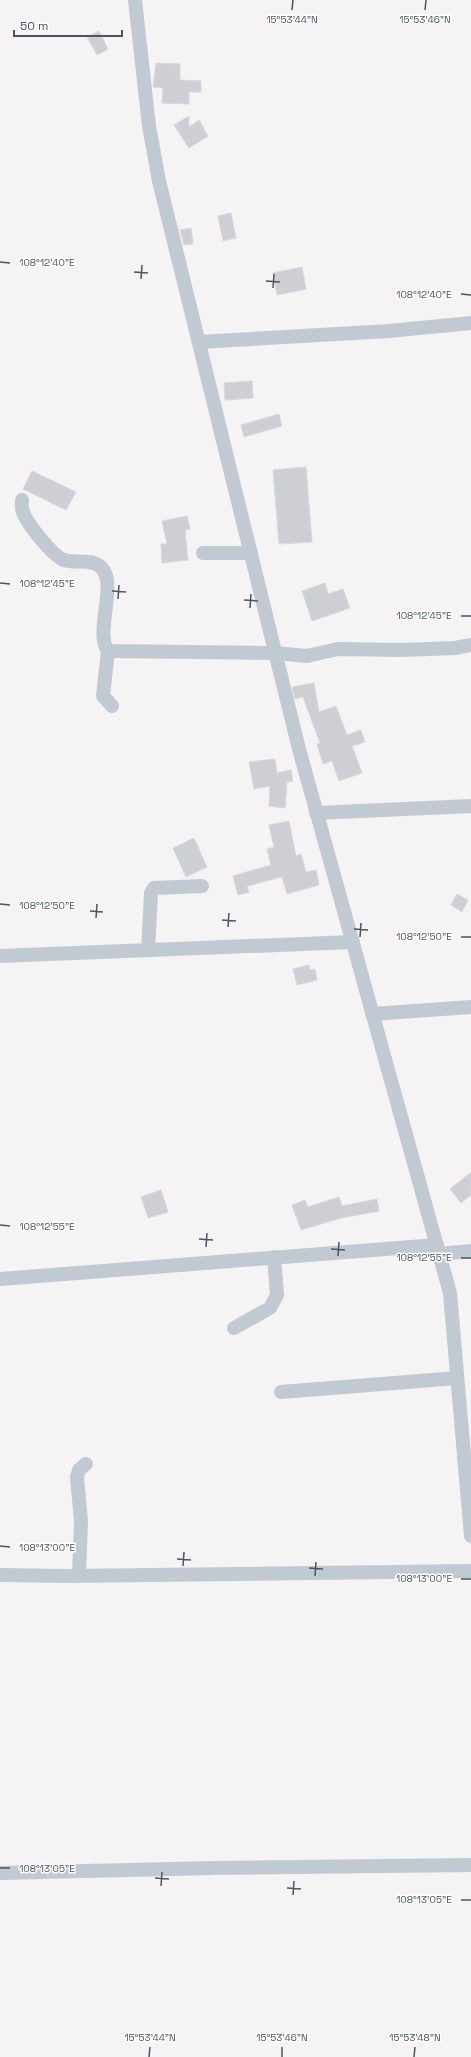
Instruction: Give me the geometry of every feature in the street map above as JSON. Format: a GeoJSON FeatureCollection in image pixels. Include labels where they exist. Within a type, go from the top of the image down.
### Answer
{"type":"FeatureCollection","features":[{"type":"Feature","properties":{"kind":"street"},"geometry":{"type":"LineString","coordinates":[[135,0],[149,126],[158,173],[199,342],[275,653],[316,812],[450,1293],[471,1536]]}},
{"type":"Feature","properties":{"kind":"street"},"geometry":{"type":"LineString","coordinates":[[199,342],[389,330],[471,323]]}},
{"type":"Feature","properties":{"kind":"street"},"geometry":{"type":"LineString","coordinates":[[22,500],[22,511],[27,521],[53,553],[62,559],[72,562],[92,563],[99,566],[104,571],[107,583],[104,642],[108,651],[103,696],[112,706]]}},
{"type":"Feature","properties":{"kind":"street"},"geometry":{"type":"LineString","coordinates":[[204,553],[251,552]]}},
{"type":"Feature","properties":{"kind":"street"},"geometry":{"type":"LineString","coordinates":[[108,651],[275,653],[307,656],[338,649],[401,650],[455,648],[471,645]]}},
{"type":"Feature","properties":{"kind":"street"},"geometry":{"type":"LineString","coordinates":[[316,812],[471,806]]}},
{"type":"Feature","properties":{"kind":"street"},"geometry":{"type":"LineString","coordinates":[[148,950],[151,893],[154,888],[202,886]]}},
{"type":"Feature","properties":{"kind":"street"},"geometry":{"type":"LineString","coordinates":[[0,956],[353,942]]}},
{"type":"Feature","properties":{"kind":"street"},"geometry":{"type":"LineString","coordinates":[[372,1014],[471,1006]]}},
{"type":"Feature","properties":{"kind":"street"},"geometry":{"type":"LineString","coordinates":[[0,1279],[274,1257],[438,1249],[471,1251]]}},
{"type":"Feature","properties":{"kind":"street"},"geometry":{"type":"LineString","coordinates":[[234,1328],[270,1308],[277,1294],[274,1257]]}},
{"type":"Feature","properties":{"kind":"street"},"geometry":{"type":"LineString","coordinates":[[281,1392],[457,1378]]}},
{"type":"Feature","properties":{"kind":"street"},"geometry":{"type":"LineString","coordinates":[[79,1575],[81,1522],[76,1477],[79,1470],[86,1464]]}},
{"type":"Feature","properties":{"kind":"street"},"geometry":{"type":"LineString","coordinates":[[0,1575],[471,1571]]}},
{"type":"Feature","properties":{"kind":"street"},"geometry":{"type":"LineString","coordinates":[[0,1873],[205,1868],[471,1865]]}},
{"type":"Feature","properties":{"kind":"building"},"geometry":{"type":"Polygon","coordinates":[[[99,31],[108,49],[97,55],[87,37],[99,31]]]}},
{"type":"Feature","properties":{"kind":"building"},"geometry":{"type":"Polygon","coordinates":[[[156,63],[180,64],[180,80],[201,81],[201,92],[189,92],[189,104],[162,103],[163,88],[153,87],[156,63]]]}},
{"type":"Feature","properties":{"kind":"building"},"geometry":{"type":"Polygon","coordinates":[[[189,116],[189,127],[199,120],[208,136],[189,148],[174,125],[189,116]]]}},
{"type":"Feature","properties":{"kind":"building"},"geometry":{"type":"Polygon","coordinates":[[[231,213],[236,238],[223,241],[218,216],[231,213]]]}},
{"type":"Feature","properties":{"kind":"building"},"geometry":{"type":"Polygon","coordinates":[[[191,228],[193,244],[184,245],[180,230],[191,228]]]}},
{"type":"Feature","properties":{"kind":"building"},"geometry":{"type":"Polygon","coordinates":[[[302,267],[306,289],[277,295],[273,273],[302,267]]]}},
{"type":"Feature","properties":{"kind":"building"},"geometry":{"type":"Polygon","coordinates":[[[252,381],[253,398],[225,400],[224,383],[252,381]]]}},
{"type":"Feature","properties":{"kind":"building"},"geometry":{"type":"Polygon","coordinates":[[[279,414],[282,426],[244,437],[241,425],[279,414]]]}},
{"type":"Feature","properties":{"kind":"building"},"geometry":{"type":"Polygon","coordinates":[[[306,467],[312,542],[279,544],[273,470],[306,467]]]}},
{"type":"Feature","properties":{"kind":"building"},"geometry":{"type":"Polygon","coordinates":[[[32,471],[76,492],[66,510],[23,489],[32,471]]]}},
{"type":"Feature","properties":{"kind":"building"},"geometry":{"type":"Polygon","coordinates":[[[187,516],[190,529],[185,530],[188,560],[162,563],[161,544],[167,544],[162,521],[187,516]]]}},
{"type":"Feature","properties":{"kind":"building"},"geometry":{"type":"Polygon","coordinates":[[[325,583],[328,594],[343,589],[350,608],[312,621],[302,591],[325,583]]]}},
{"type":"Feature","properties":{"kind":"building"},"geometry":{"type":"Polygon","coordinates":[[[314,683],[319,712],[336,706],[347,735],[361,730],[365,742],[352,746],[362,773],[339,781],[332,761],[323,764],[317,744],[320,743],[303,697],[295,699],[292,687],[314,683]]]}},
{"type":"Feature","properties":{"kind":"building"},"geometry":{"type":"Polygon","coordinates":[[[275,759],[277,773],[291,770],[293,781],[287,782],[285,808],[269,806],[270,786],[254,789],[249,762],[275,759]]]}},
{"type":"Feature","properties":{"kind":"building"},"geometry":{"type":"Polygon","coordinates":[[[289,821],[296,856],[301,854],[306,872],[316,870],[319,885],[287,894],[282,877],[247,886],[249,892],[238,895],[233,876],[271,865],[267,849],[274,847],[269,825],[289,821]]]}},
{"type":"Feature","properties":{"kind":"building"},"geometry":{"type":"Polygon","coordinates":[[[194,838],[207,867],[186,877],[173,848],[194,838]]]}},
{"type":"Feature","properties":{"kind":"building"},"geometry":{"type":"Polygon","coordinates":[[[457,894],[468,900],[462,912],[451,905],[457,894]]]}},
{"type":"Feature","properties":{"kind":"building"},"geometry":{"type":"Polygon","coordinates":[[[309,965],[310,970],[315,969],[317,980],[297,985],[293,969],[309,965]]]}},
{"type":"Feature","properties":{"kind":"building"},"geometry":{"type":"Polygon","coordinates":[[[471,1172],[471,1195],[461,1203],[450,1189],[471,1172]]]}},
{"type":"Feature","properties":{"kind":"building"},"geometry":{"type":"Polygon","coordinates":[[[161,1190],[168,1212],[148,1218],[141,1197],[161,1190]]]}},
{"type":"Feature","properties":{"kind":"building"},"geometry":{"type":"Polygon","coordinates":[[[339,1197],[342,1206],[377,1199],[379,1211],[341,1218],[301,1230],[292,1205],[305,1200],[308,1207],[339,1197]]]}}]}
